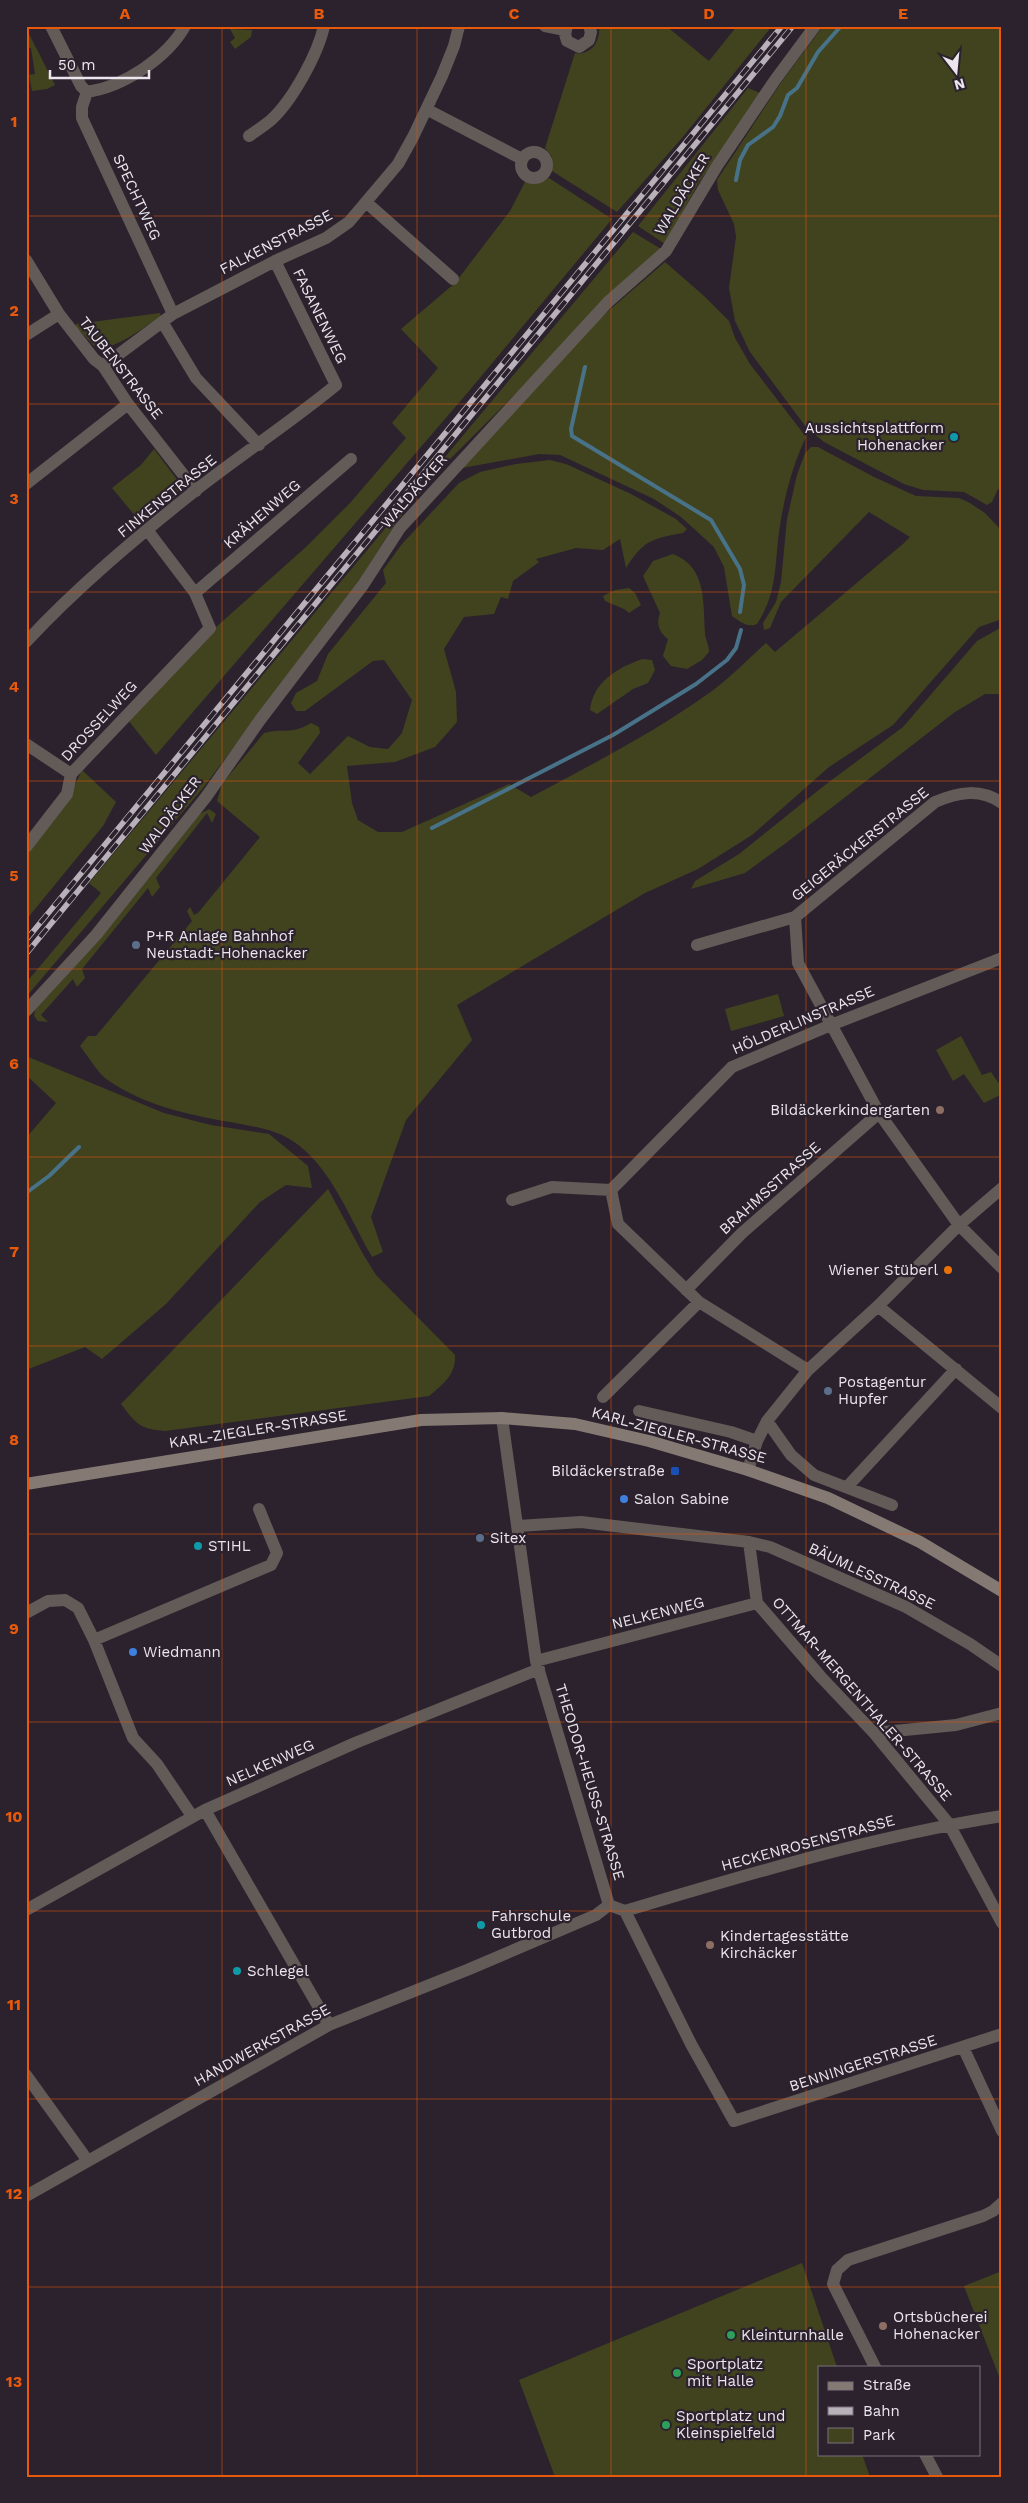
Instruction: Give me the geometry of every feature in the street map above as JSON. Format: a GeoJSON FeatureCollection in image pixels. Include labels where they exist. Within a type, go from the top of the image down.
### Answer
{"type":"FeatureCollection","features":[{"type":"Feature","properties":{"kind":"street"},"geometry":{"type":"LineString","coordinates":[[51,26],[81,86],[87,92],[102,90],[136,72],[159,55],[184,27]]}},
{"type":"Feature","properties":{"kind":"street"},"geometry":{"type":"LineString","coordinates":[[249,136],[271,120],[293,92],[310,61],[324,26]]}},
{"type":"Feature","properties":{"kind":"street","name":"FALKENSTRASSE"},"geometry":{"type":"LineString","coordinates":[[103,366],[173,314],[275,261],[326,238],[349,222],[398,164],[428,110],[454,46],[459,26]]}},
{"type":"Feature","properties":{"kind":"street"},"geometry":{"type":"LineString","coordinates":[[545,26],[566,28],[568,41],[579,47],[589,40],[591,32],[589,26]]}},
{"type":"Feature","properties":{"kind":"street","name":"WALDÄCKER"},"geometry":{"type":"LineString","coordinates":[[26,1011],[96,935],[206,797],[260,720],[363,585],[400,528],[608,302],[666,251],[717,166],[775,80],[815,26]]}},
{"type":"Feature","properties":{"kind":"street","name":"SPECHTWEG"},"geometry":{"type":"LineString","coordinates":[[87,92],[82,107],[82,118],[173,314]]}},
{"type":"Feature","properties":{"kind":"street"},"geometry":{"type":"LineString","coordinates":[[428,110],[522,159]]}},
{"type":"Feature","properties":{"kind":"street"},"geometry":{"type":"LineString","coordinates":[[367,203],[453,279]]}},
{"type":"Feature","properties":{"kind":"street","name":"TAUBENSTRASSE"},"geometry":{"type":"LineString","coordinates":[[26,260],[58,314],[94,359],[103,366],[128,404],[196,490]]}},
{"type":"Feature","properties":{"kind":"street","name":"FASANENWEG"},"geometry":{"type":"LineString","coordinates":[[275,261],[336,385]]}},
{"type":"Feature","properties":{"kind":"street"},"geometry":{"type":"LineString","coordinates":[[26,335],[58,314]]}},
{"type":"Feature","properties":{"kind":"street"},"geometry":{"type":"LineString","coordinates":[[163,323],[196,378],[259,444]]}},
{"type":"Feature","properties":{"kind":"street","name":"FINKENSTRASSE"},"geometry":{"type":"LineString","coordinates":[[26,642],[55,612],[196,490],[336,385]]}},
{"type":"Feature","properties":{"kind":"street"},"geometry":{"type":"LineString","coordinates":[[26,484],[128,404]]}},
{"type":"Feature","properties":{"kind":"street","name":"KRÄHENWEG"},"geometry":{"type":"LineString","coordinates":[[194,593],[351,458]]}},
{"type":"Feature","properties":{"kind":"street"},"geometry":{"type":"LineString","coordinates":[[148,531],[194,593]]}},
{"type":"Feature","properties":{"kind":"street","name":"DROSSELWEG"},"geometry":{"type":"LineString","coordinates":[[26,847],[67,794],[71,774],[210,628],[194,593]]}},
{"type":"Feature","properties":{"kind":"street"},"geometry":{"type":"LineString","coordinates":[[26,744],[71,774]]}},
{"type":"Feature","properties":{"kind":"street","name":"GEIGERÄCKERSTRASSE"},"geometry":{"type":"LineString","coordinates":[[697,945],[795,917],[935,802],[963,792],[980,792],[1002,803]]}},
{"type":"Feature","properties":{"kind":"street","name":"GEIGERÄCKERSTRASSE"},"geometry":{"type":"LineString","coordinates":[[795,917],[798,963],[879,1113],[959,1225],[1002,1268]]}},
{"type":"Feature","properties":{"kind":"street","name":"HÖLDERLINSTRASSE"},"geometry":{"type":"LineString","coordinates":[[611,1190],[732,1067],[831,1025],[1002,958]]}},
{"type":"Feature","properties":{"kind":"street","name":"BRAHMSSTRASSE"},"geometry":{"type":"LineString","coordinates":[[686,1290],[772,1206],[879,1113]]}},
{"type":"Feature","properties":{"kind":"street"},"geometry":{"type":"LineString","coordinates":[[512,1200],[552,1187],[611,1190],[618,1224],[699,1302],[808,1370]]}},
{"type":"Feature","properties":{"kind":"street"},"geometry":{"type":"LineString","coordinates":[[748,1470],[757,1442],[767,1421],[808,1370],[878,1306],[959,1225],[1002,1188]]}},
{"type":"Feature","properties":{"kind":"street"},"geometry":{"type":"LineString","coordinates":[[603,1397],[699,1302]]}},
{"type":"Feature","properties":{"kind":"street"},"geometry":{"type":"LineString","coordinates":[[878,1306],[1002,1408]]}},
{"type":"Feature","properties":{"kind":"street"},"geometry":{"type":"LineString","coordinates":[[848,1487],[956,1369]]}},
{"type":"Feature","properties":{"kind":"street","name":"KARL-ZIEGLER-STRASSE"},"geometry":{"type":"LineString","coordinates":[[639,1411],[731,1432],[757,1442]]}},
{"type":"Feature","properties":{"kind":"street","name":"KARL-ZIEGLER-STRASSE"},"geometry":{"type":"LineString","coordinates":[[26,1484],[422,1420],[502,1418],[596,1428],[748,1470],[828,1498],[893,1528],[1002,1591]]}},
{"type":"Feature","properties":{"kind":"street","name":"THEODOR-HEUSS-STRASSE"},"geometry":{"type":"LineString","coordinates":[[502,1418],[538,1665],[610,1905]]}},
{"type":"Feature","properties":{"kind":"street","name":"KARL-ZIEGLER-STRASSE"},"geometry":{"type":"LineString","coordinates":[[767,1421],[790,1455],[814,1476],[892,1504]]}},
{"type":"Feature","properties":{"kind":"street"},"geometry":{"type":"LineString","coordinates":[[94,1640],[271,1565],[277,1553],[259,1509]]}},
{"type":"Feature","properties":{"kind":"street","name":"BÄUMLESSTRASSE"},"geometry":{"type":"LineString","coordinates":[[518,1526],[580,1522],[749,1542],[770,1547],[906,1607],[970,1644],[1002,1666]]}},
{"type":"Feature","properties":{"kind":"street","name":"OTTMAR-MERGENTHALER-STRASSE"},"geometry":{"type":"LineString","coordinates":[[749,1542],[757,1603],[821,1677],[874,1734],[949,1824],[1002,1923]]}},
{"type":"Feature","properties":{"kind":"street"},"geometry":{"type":"LineString","coordinates":[[26,1613],[48,1601],[65,1600],[78,1608],[94,1640],[133,1738],[156,1764],[192,1816]]}},
{"type":"Feature","properties":{"kind":"street","name":"NELKENWEG"},"geometry":{"type":"LineString","coordinates":[[26,1910],[192,1816],[355,1743],[538,1665],[757,1603]]}},
{"type":"Feature","properties":{"kind":"street"},"geometry":{"type":"LineString","coordinates":[[874,1734],[956,1724],[1002,1713]]}},
{"type":"Feature","properties":{"kind":"street"},"geometry":{"type":"LineString","coordinates":[[205,1810],[329,2024]]}},
{"type":"Feature","properties":{"kind":"street","name":"HECKENROSENSTRASSE"},"geometry":{"type":"LineString","coordinates":[[625,1911],[738,1878],[949,1824],[1002,1816]]}},
{"type":"Feature","properties":{"kind":"street"},"geometry":{"type":"LineString","coordinates":[[610,1905],[625,1911]]}},
{"type":"Feature","properties":{"kind":"street","name":"HANDWERKSTRASSE"},"geometry":{"type":"LineString","coordinates":[[26,2196],[329,2024],[467,1970],[596,1915],[610,1905]]}},
{"type":"Feature","properties":{"kind":"street","name":"BENNINGERSTRASSE"},"geometry":{"type":"LineString","coordinates":[[625,1911],[690,2044],[734,2121],[1002,2034]]}},
{"type":"Feature","properties":{"kind":"street"},"geometry":{"type":"LineString","coordinates":[[963,2047],[1002,2131]]}},
{"type":"Feature","properties":{"kind":"street"},"geometry":{"type":"LineString","coordinates":[[26,2075],[88,2162]]}},
{"type":"Feature","properties":{"kind":"street"},"geometry":{"type":"LineString","coordinates":[[874,2366],[833,2284],[837,2270],[848,2260],[983,2216],[993,2211],[1002,2202]]}},
{"type":"Feature","properties":{"kind":"street"},"geometry":{"type":"LineString","coordinates":[[926,2456],[937,2477]]}},
{"type":"Feature","properties":{"kind":"green space"},"geometry":{"type":"Polygon","coordinates":[[[599,26],[666,26],[709,61],[737,26],[772,26],[682,138],[617,212],[552,171],[552,157],[545,148],[575,53],[586,52],[594,46],[597,42],[599,26]]]}},
{"type":"Feature","properties":{"kind":"green space"},"geometry":{"type":"Polygon","coordinates":[[[823,26],[1002,26],[1002,491],[998,489],[992,502],[987,505],[964,492],[923,490],[904,484],[824,442],[806,427],[750,352],[735,321],[729,288],[736,237],[734,224],[718,190],[717,180],[780,84],[823,26]]]}},
{"type":"Feature","properties":{"kind":"green space"},"geometry":{"type":"Polygon","coordinates":[[[26,28],[55,85],[47,89],[32,91],[29,75],[35,74],[31,48],[26,48],[26,28]]]}},
{"type":"Feature","properties":{"kind":"green space"},"geometry":{"type":"Polygon","coordinates":[[[230,29],[252,30],[251,37],[235,49],[230,42],[235,38],[230,29]]]}},
{"type":"Feature","properties":{"kind":"green space"},"geometry":{"type":"Polygon","coordinates":[[[748,88],[760,93],[698,184],[665,244],[638,226],[748,88]]]}},
{"type":"Feature","properties":{"kind":"green space"},"geometry":{"type":"Polygon","coordinates":[[[549,178],[612,219],[469,391],[156,755],[128,720],[215,628],[306,547],[350,503],[406,438],[392,423],[438,368],[401,329],[455,283],[510,211],[525,182],[536,184],[549,178]]]}},
{"type":"Feature","properties":{"kind":"green space"},"geometry":{"type":"Polygon","coordinates":[[[633,232],[661,249],[444,465],[397,521],[360,579],[203,788],[26,997],[26,983],[101,893],[89,883],[633,232]]]}},
{"type":"Feature","properties":{"kind":"green space"},"geometry":{"type":"Polygon","coordinates":[[[665,262],[729,321],[735,338],[750,364],[806,437],[796,461],[785,501],[771,594],[763,614],[757,624],[753,625],[744,624],[732,616],[724,567],[714,547],[681,517],[654,499],[560,455],[539,454],[462,468],[599,319],[665,262]]]}},
{"type":"Feature","properties":{"kind":"green space"},"geometry":{"type":"Polygon","coordinates":[[[160,313],[161,317],[132,336],[100,349],[93,345],[76,327],[76,324],[160,313]]]}},
{"type":"Feature","properties":{"kind":"green space"},"geometry":{"type":"Polygon","coordinates":[[[811,447],[818,447],[874,477],[916,496],[959,498],[985,513],[1002,531],[1002,619],[979,627],[893,725],[829,767],[752,835],[698,869],[645,893],[457,1005],[472,1040],[406,1120],[371,1217],[383,1252],[372,1257],[331,1182],[310,1155],[297,1144],[282,1135],[265,1129],[199,1116],[152,1103],[137,1097],[109,1081],[101,1074],[80,1046],[88,1036],[96,1036],[192,921],[187,911],[190,907],[194,915],[198,913],[260,837],[217,801],[222,784],[264,733],[297,729],[311,723],[319,727],[320,733],[298,763],[310,774],[348,736],[370,747],[388,749],[402,733],[412,700],[384,660],[373,661],[305,711],[296,711],[291,703],[296,693],[317,681],[328,654],[386,583],[383,570],[402,544],[459,483],[480,472],[516,464],[550,460],[566,464],[631,494],[676,519],[687,529],[683,533],[649,542],[638,552],[626,568],[620,539],[603,550],[576,548],[536,559],[539,562],[513,581],[508,599],[501,597],[494,614],[464,617],[444,649],[456,692],[457,722],[435,747],[395,762],[347,766],[352,803],[358,820],[378,832],[402,832],[509,784],[531,797],[600,760],[646,734],[712,691],[766,643],[775,652],[910,537],[869,512],[781,602],[770,628],[764,630],[763,623],[776,602],[781,582],[787,519],[797,475],[805,453],[811,447]]]}},
{"type":"Feature","properties":{"kind":"green space"},"geometry":{"type":"Polygon","coordinates":[[[154,449],[178,481],[180,489],[176,496],[142,524],[112,488],[141,465],[154,449]]]}},
{"type":"Feature","properties":{"kind":"green space"},"geometry":{"type":"Polygon","coordinates":[[[673,554],[684,560],[692,568],[698,577],[703,598],[705,635],[709,652],[702,660],[687,669],[671,666],[663,656],[668,639],[659,628],[660,613],[643,576],[653,561],[673,554]]]}},
{"type":"Feature","properties":{"kind":"green space"},"geometry":{"type":"Polygon","coordinates":[[[629,588],[635,593],[641,605],[629,613],[605,601],[603,596],[615,590],[629,588]]]}},
{"type":"Feature","properties":{"kind":"green space"},"geometry":{"type":"Polygon","coordinates":[[[1002,627],[1002,694],[985,694],[955,712],[745,873],[691,889],[695,881],[739,854],[825,785],[903,727],[977,641],[1002,627]]]}},
{"type":"Feature","properties":{"kind":"green space"},"geometry":{"type":"Polygon","coordinates":[[[642,659],[652,660],[655,670],[648,683],[633,689],[597,714],[590,710],[596,691],[608,677],[642,659]]]}},
{"type":"Feature","properties":{"kind":"green space"},"geometry":{"type":"Polygon","coordinates":[[[82,770],[116,802],[103,826],[26,920],[26,853],[66,804],[82,770]]]}},
{"type":"Feature","properties":{"kind":"green space"},"geometry":{"type":"Polygon","coordinates":[[[209,809],[216,814],[212,823],[207,813],[156,878],[160,887],[152,897],[148,888],[82,969],[85,978],[77,987],[73,979],[41,1015],[48,1022],[38,1021],[34,1016],[35,1010],[105,933],[200,814],[209,809]]]}},
{"type":"Feature","properties":{"kind":"green space"},"geometry":{"type":"Polygon","coordinates":[[[778,994],[784,1016],[731,1031],[725,1009],[778,994]]]}},
{"type":"Feature","properties":{"kind":"green space"},"geometry":{"type":"Polygon","coordinates":[[[961,1036],[982,1075],[991,1072],[1002,1088],[1002,1094],[984,1103],[964,1074],[953,1081],[936,1050],[961,1036]]]}},
{"type":"Feature","properties":{"kind":"green space"},"geometry":{"type":"Polygon","coordinates":[[[26,1056],[164,1113],[211,1125],[269,1134],[308,1166],[312,1188],[286,1185],[260,1202],[166,1304],[102,1359],[85,1347],[26,1370],[26,1138],[56,1103],[26,1075],[26,1056]]]}},
{"type":"Feature","properties":{"kind":"green space"},"geometry":{"type":"Polygon","coordinates":[[[328,1189],[376,1275],[455,1355],[455,1362],[448,1378],[429,1396],[165,1431],[144,1427],[135,1421],[121,1404],[328,1189]]]}},
{"type":"Feature","properties":{"kind":"green space","name":"Sportplatz mit Halle"},"geometry":{"type":"Polygon","coordinates":[[[802,2263],[837,2366],[818,2366],[818,2456],[863,2456],[870,2477],[555,2477],[519,2380],[802,2263]]]}},
{"type":"Feature","properties":{"kind":"green space"},"geometry":{"type":"Polygon","coordinates":[[[1002,2271],[1002,2384],[964,2286],[1002,2271]]]}},
{"type":"Feature","properties":{"kind":"waterway"},"geometry":{"type":"LineString","coordinates":[[736,180],[740,160],[748,145],[773,127],[780,116],[788,95],[797,88],[818,52],[841,26]]}},
{"type":"Feature","properties":{"kind":"waterway"},"geometry":{"type":"LineString","coordinates":[[585,367],[571,429],[572,436],[711,520],[740,569],[744,585],[740,612]]}},
{"type":"Feature","properties":{"kind":"waterway"},"geometry":{"type":"LineString","coordinates":[[432,828],[613,735],[696,684],[727,660],[736,648],[741,630]]}},
{"type":"Feature","properties":{"kind":"waterway"},"geometry":{"type":"LineString","coordinates":[[26,1193],[49,1176],[79,1147]]}},
{"type":"Feature","properties":{"kind":"railway"},"geometry":{"type":"LineString","coordinates":[[26,940],[782,26]]}},
{"type":"Feature","properties":{"kind":"railway"},"geometry":{"type":"LineString","coordinates":[[26,954],[793,26]]}},
{"type":"Feature","properties":{"kind":"place","name":"Aussichtsplattform Hohenacker"},"geometry":{"type":"Point","coordinates":[954,437]}},
{"type":"Feature","properties":{"kind":"place","name":"P+R Anlage Bahnhof Neustadt-Hohenacker"},"geometry":{"type":"Point","coordinates":[136,945]}},
{"type":"Feature","properties":{"kind":"place","name":"Bildäckerkindergarten"},"geometry":{"type":"Point","coordinates":[940,1110]}},
{"type":"Feature","properties":{"kind":"place","name":"Wiener Stüberl"},"geometry":{"type":"Point","coordinates":[948,1270]}},
{"type":"Feature","properties":{"kind":"place","name":"Postagentur Hupfer"},"geometry":{"type":"Point","coordinates":[828,1391]}},
{"type":"Feature","properties":{"kind":"place","name":"Bildäckerstraße"},"geometry":{"type":"Point","coordinates":[675,1471]}},
{"type":"Feature","properties":{"kind":"place","name":"Salon Sabine"},"geometry":{"type":"Point","coordinates":[624,1499]}},
{"type":"Feature","properties":{"kind":"place","name":"Sitex"},"geometry":{"type":"Point","coordinates":[480,1538]}},
{"type":"Feature","properties":{"kind":"place","name":"STIHL"},"geometry":{"type":"Point","coordinates":[198,1546]}},
{"type":"Feature","properties":{"kind":"place","name":"Wiedmann"},"geometry":{"type":"Point","coordinates":[133,1652]}},
{"type":"Feature","properties":{"kind":"place","name":"Fahrschule Gutbrod"},"geometry":{"type":"Point","coordinates":[481,1925]}},
{"type":"Feature","properties":{"kind":"place","name":"Kindertagesstätte Kirchäcker"},"geometry":{"type":"Point","coordinates":[710,1945]}},
{"type":"Feature","properties":{"kind":"place","name":"Schlegel"},"geometry":{"type":"Point","coordinates":[237,1971]}},
{"type":"Feature","properties":{"kind":"place","name":"Ortsbücherei Hohenacker"},"geometry":{"type":"Point","coordinates":[883,2326]}},
{"type":"Feature","properties":{"kind":"place","name":"Kleinturnhalle"},"geometry":{"type":"Point","coordinates":[731,2335]}},
{"type":"Feature","properties":{"kind":"place","name":"Sportplatz mit Halle"},"geometry":{"type":"Point","coordinates":[677,2373]}},
{"type":"Feature","properties":{"kind":"place","name":"Sportplatz und Kleinspielfeld"},"geometry":{"type":"Point","coordinates":[666,2425]}}]}
